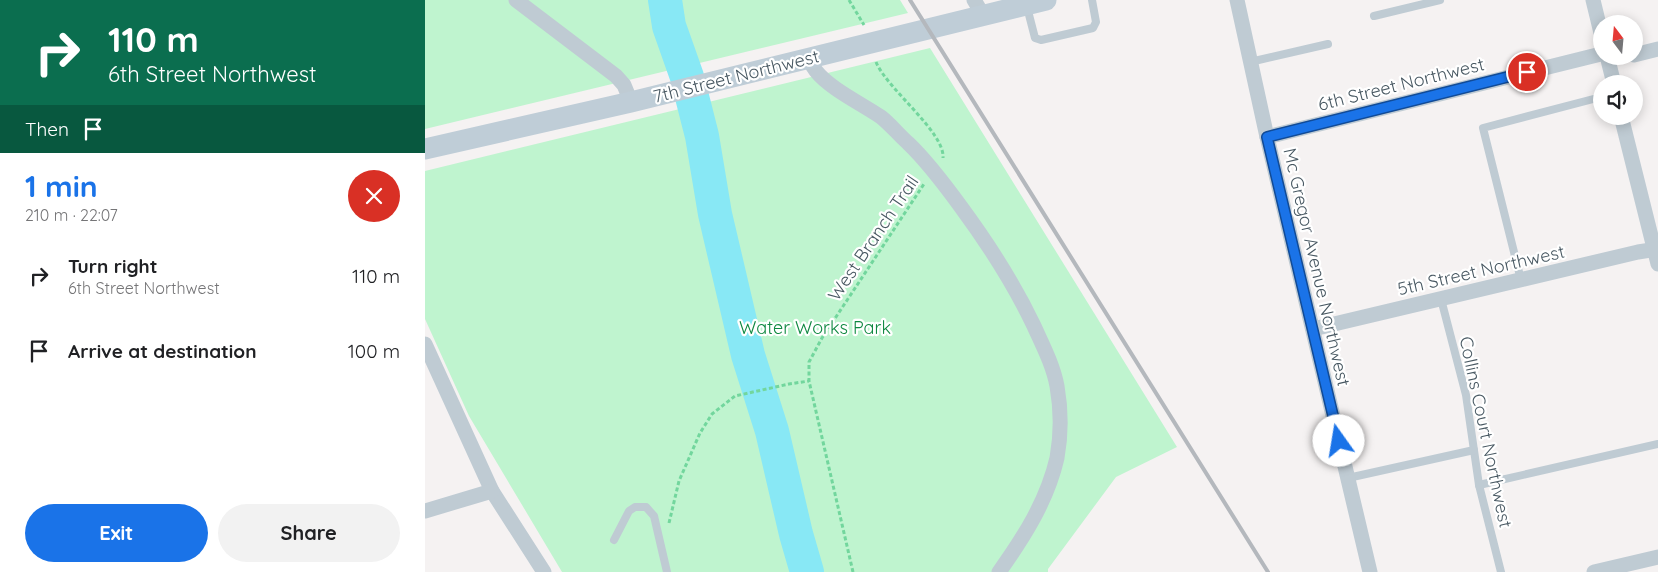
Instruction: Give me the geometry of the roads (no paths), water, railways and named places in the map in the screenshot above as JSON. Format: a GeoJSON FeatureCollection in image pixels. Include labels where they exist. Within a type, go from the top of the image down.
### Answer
{"type":"FeatureCollection","features":[{"type":"Feature","properties":{"kind":"street"},"geometry":{"type":"LineString","coordinates":[[516,0],[616,76],[638,100]]}},
{"type":"Feature","properties":{"kind":"street","name":"Mc Gregor Avenue Northwest"},"geometry":{"type":"LineString","coordinates":[[1237,0],[1267,137],[1370,572]]}},
{"type":"Feature","properties":{"kind":"street"},"geometry":{"type":"LineString","coordinates":[[1593,0],[1597,15]]}},
{"type":"Feature","properties":{"kind":"street","name":"7th Street Northwest"},"geometry":{"type":"LineString","coordinates":[[425,149],[735,77],[869,42],[979,8],[1036,2]]}},
{"type":"Feature","properties":{"kind":"street"},"geometry":{"type":"LineString","coordinates":[[1643,53],[1658,49]]}},
{"type":"Feature","properties":{"kind":"street"},"geometry":{"type":"LineString","coordinates":[[808,58],[817,72],[834,86],[882,118],[915,149],[934,172],[978,230],[1005,271],[1024,305],[1047,354],[1057,386],[1059,407],[1057,458],[1046,495],[1020,542],[999,572]]}},
{"type":"Feature","properties":{"kind":"street","name":"6th Street Northwest"},"geometry":{"type":"LineString","coordinates":[[1267,137],[1593,60]]}},
{"type":"Feature","properties":{"kind":"street"},"geometry":{"type":"LineString","coordinates":[[1623,125],[1657,254]]}},
{"type":"Feature","properties":{"kind":"street","name":"5th Street Northwest"},"geometry":{"type":"LineString","coordinates":[[1313,329],[1638,252],[1657,254]]}},
{"type":"Feature","properties":{"kind":"street"},"geometry":{"type":"LineString","coordinates":[[425,344],[492,491],[544,572]]}},
{"type":"Feature","properties":{"kind":"street"},"geometry":{"type":"LineString","coordinates":[[425,511],[492,491]]}},
{"type":"Feature","properties":{"kind":"street"},"geometry":{"type":"LineString","coordinates":[[1594,572],[1658,557]]}},
{"type":"Feature","properties":{"kind":"lane"},"geometry":{"type":"LineString","coordinates":[[1036,2],[1035,38],[1041,40],[1093,28],[1096,22],[1091,0]]}},
{"type":"Feature","properties":{"kind":"lane"},"geometry":{"type":"LineString","coordinates":[[1374,16],[1440,0]]}},
{"type":"Feature","properties":{"kind":"lane"},"geometry":{"type":"LineString","coordinates":[[1250,62],[1328,44]]}},
{"type":"Feature","properties":{"kind":"lane"},"geometry":{"type":"LineString","coordinates":[[1521,280],[1483,128],[1593,99]]}},
{"type":"Feature","properties":{"kind":"lane","name":"Collins Court Northwest"},"geometry":{"type":"LineString","coordinates":[[1441,299],[1466,394],[1479,485],[1501,572]]}},
{"type":"Feature","properties":{"kind":"lane"},"geometry":{"type":"LineString","coordinates":[[1479,485],[1658,444]]}},
{"type":"Feature","properties":{"kind":"lane"},"geometry":{"type":"LineString","coordinates":[[1348,478],[1474,450]]}},
{"type":"Feature","properties":{"kind":"lane"},"geometry":{"type":"LineString","coordinates":[[614,540],[629,511],[635,507],[646,507],[654,516],[667,572]]}},
{"type":"Feature","properties":{"kind":"waterway"},"geometry":{"type":"LineString","coordinates":[[665,0],[669,26],[687,77],[702,136],[715,214],[748,355],[772,431],[796,534],[807,572]]}},
{"type":"Feature","properties":{"kind":"railway"},"geometry":{"type":"LineString","coordinates":[[910,0],[1268,572]]}},
{"type":"Feature","properties":{"kind":"park label","name":"Water Works Park"},"geometry":{"type":"Point","coordinates":[815,327]}}]}
